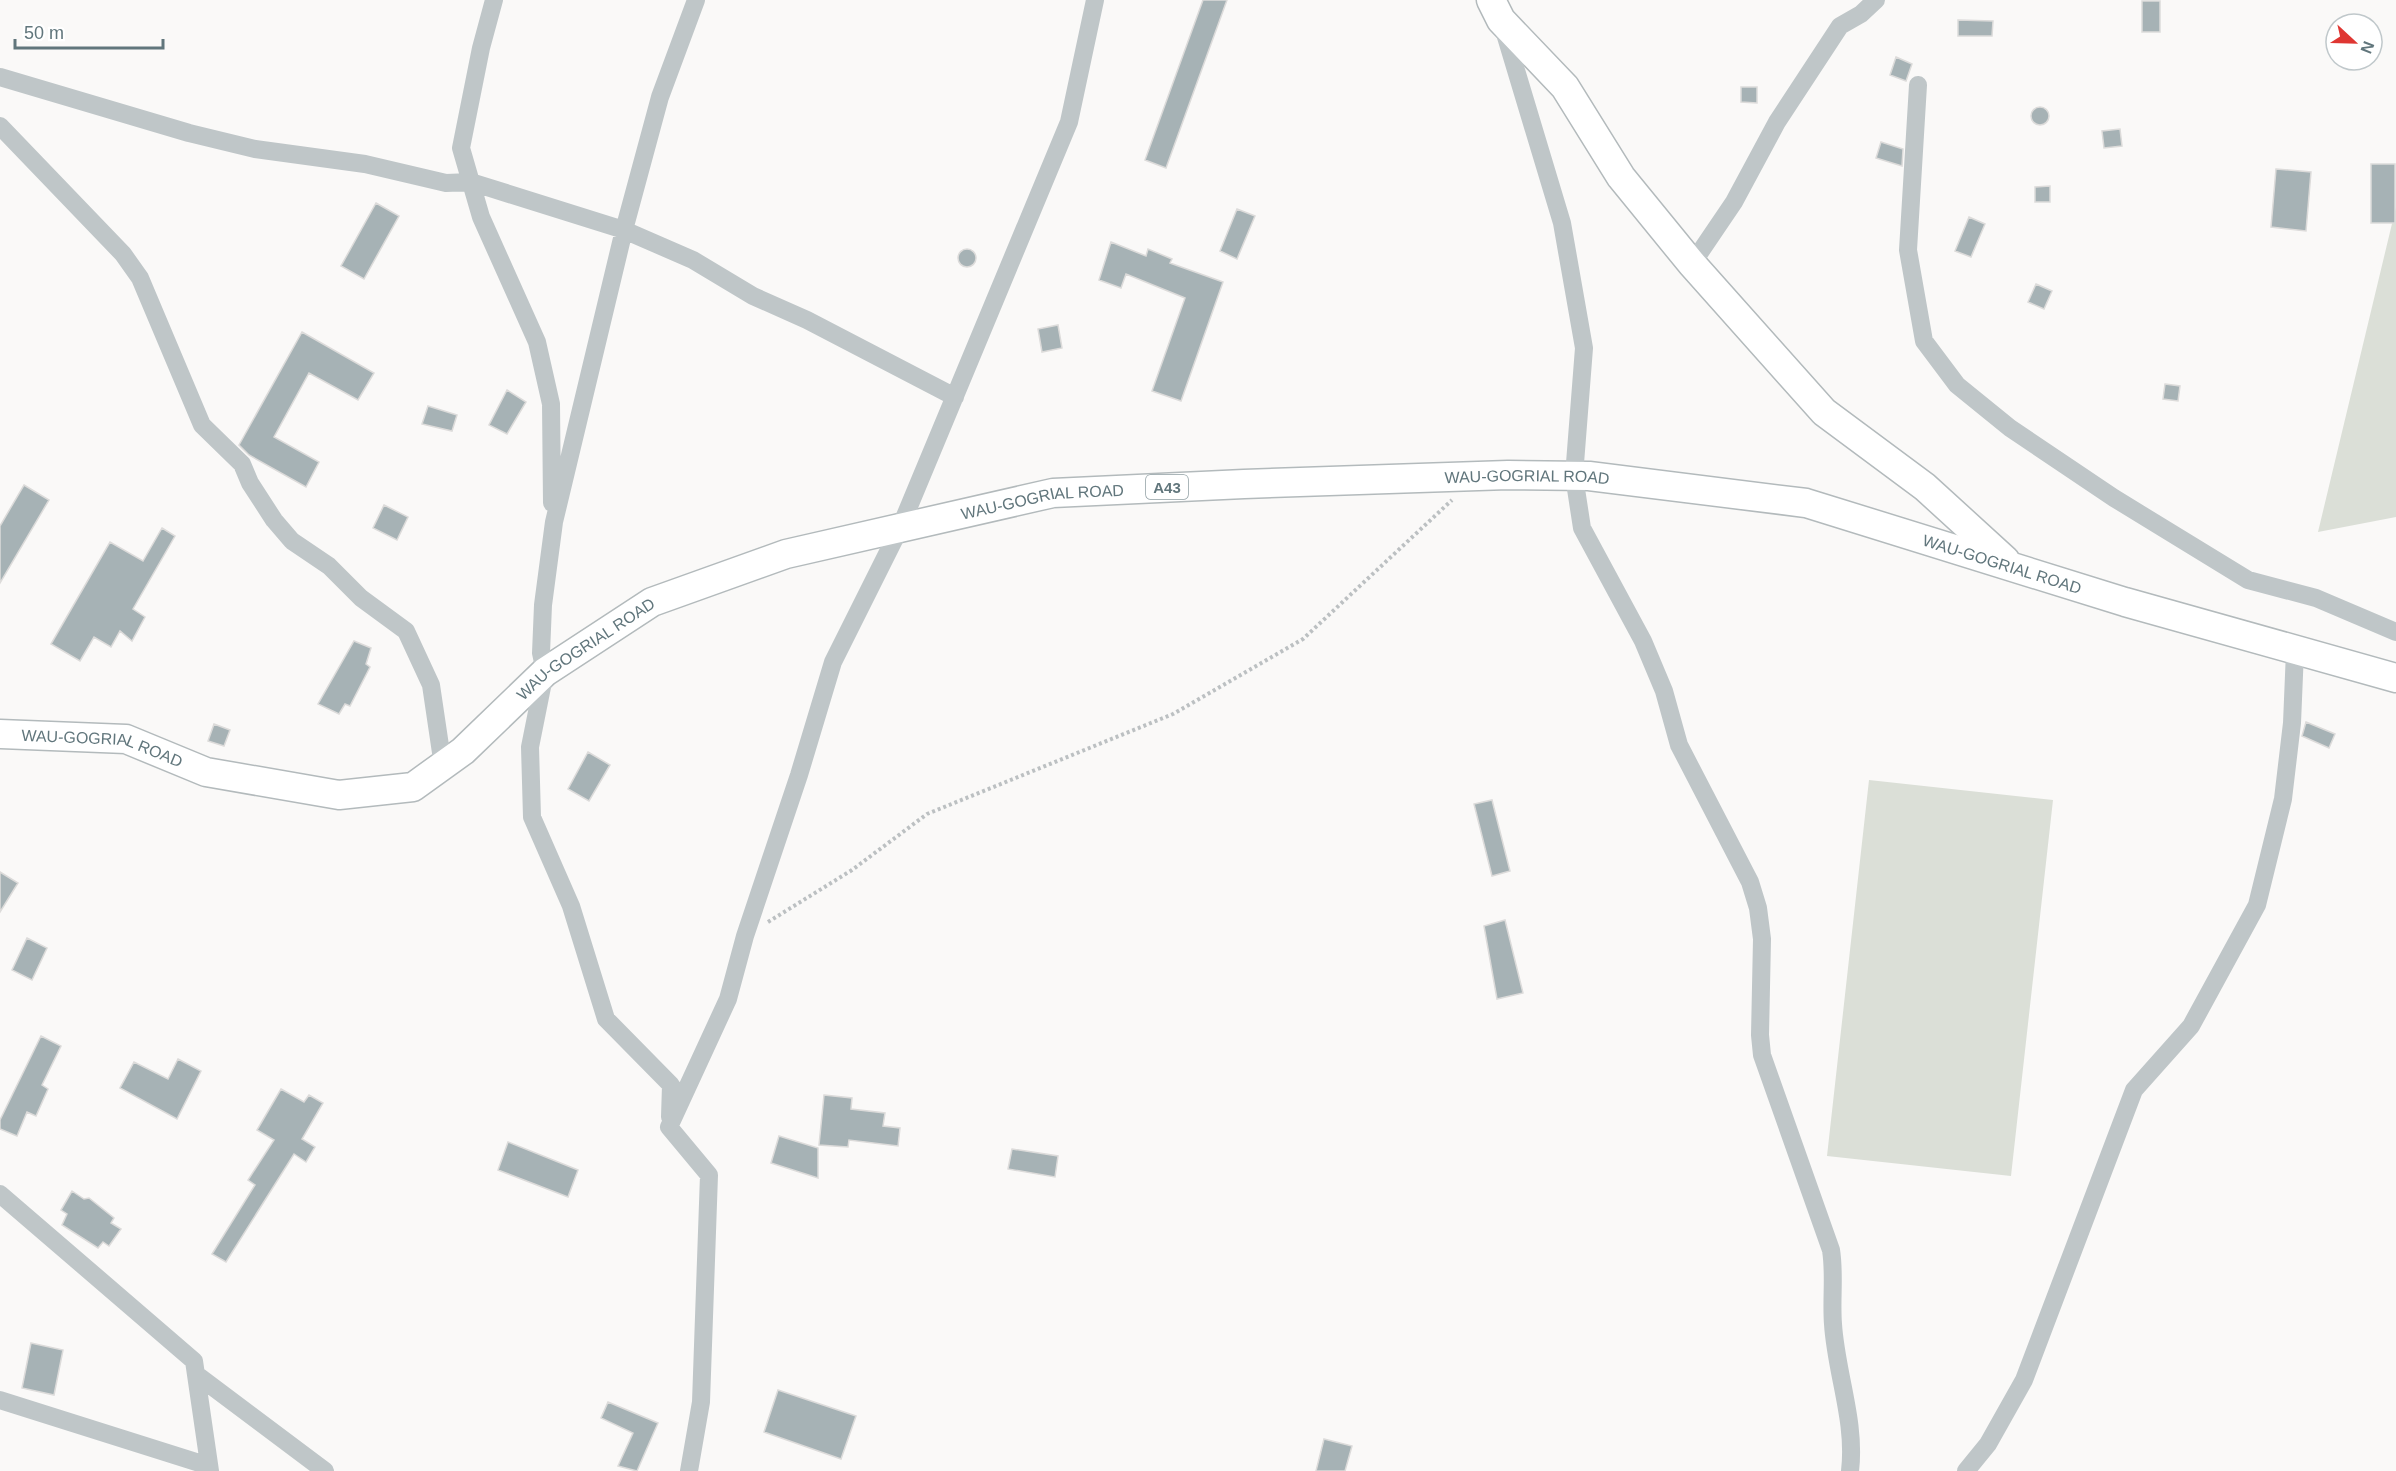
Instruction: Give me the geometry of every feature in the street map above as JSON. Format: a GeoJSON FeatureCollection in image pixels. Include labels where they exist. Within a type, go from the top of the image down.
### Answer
{"type":"FeatureCollection","features":[{"type":"Feature","properties":{"kind":"main road"},"geometry":{"type":"LineString","coordinates":[[1496,10],[1565,87],[1622,177],[1692,264],[1824,412],[1925,487],[2012,567]]}},
{"type":"Feature","properties":{"kind":"main road","name":"WAU-GOGRIAL ROAD"},"geometry":{"type":"LineString","coordinates":[[0,734],[126,739],[206,772],[339,795],[413,787],[463,752],[545,672],[652,602],[786,554],[1053,493],[1476,476],[1574,476],[1806,502],[2012,567],[2295,651],[2396,678]]}},
{"type":"Feature","properties":{"kind":"street"},"geometry":{"type":"LineString","coordinates":[[494,0],[481,48],[461,148],[481,217],[537,342],[551,404],[554,522]]}},
{"type":"Feature","properties":{"kind":"street"},"geometry":{"type":"LineString","coordinates":[[689,1471],[701,1402],[709,1175],[669,1127],[671,1085],[606,1019],[572,906],[532,817],[530,747],[545,672],[541,653],[543,605],[554,522],[624,230],[660,97],[696,0]]}},
{"type":"Feature","properties":{"kind":"street"},"geometry":{"type":"LineString","coordinates":[[669,1127],[728,999],[745,936],[799,776],[832,662],[900,528],[1070,122],[1095,0]]}},
{"type":"Feature","properties":{"kind":"street"},"geometry":{"type":"LineString","coordinates":[[1692,264],[1734,202],[1777,122],[1840,26],[1861,14],[1876,0]]}},
{"type":"Feature","properties":{"kind":"street"},"geometry":{"type":"LineString","coordinates":[[1496,10],[1562,223],[1584,348],[1574,476],[1582,528],[1643,641],[1664,691],[1679,745],[1750,882],[1758,908],[1762,939],[1760,1035],[1762,1055],[1831,1250],[1834,1270],[1833,1323],[1849,1423],[1852,1451],[1850,1471]]}},
{"type":"Feature","properties":{"kind":"street"},"geometry":{"type":"LineString","coordinates":[[0,77],[189,133],[255,149],[365,164],[446,183],[471,182],[624,230],[693,260],[753,296],[807,320],[955,397]]}},
{"type":"Feature","properties":{"kind":"street"},"geometry":{"type":"LineString","coordinates":[[1918,85],[1908,250],[1924,341],[1958,385],[2010,428],[2114,498],[2248,580],[2316,598],[2396,632]]}},
{"type":"Feature","properties":{"kind":"street"},"geometry":{"type":"LineString","coordinates":[[0,126],[123,254],[140,278],[202,425],[242,464],[250,483],[274,520],[292,541],[328,566],[361,598],[406,631],[431,685],[443,765]]}},
{"type":"Feature","properties":{"kind":"street"},"geometry":{"type":"LineString","coordinates":[[1965,1471],[1988,1444],[2024,1380],[2134,1090],[2191,1026],[2257,905],[2283,799],[2292,723],[2295,651]]}},
{"type":"Feature","properties":{"kind":"street"},"geometry":{"type":"LineString","coordinates":[[0,1194],[194,1361],[210,1468],[0,1400]]}},
{"type":"Feature","properties":{"kind":"street"},"geometry":{"type":"LineString","coordinates":[[197,1375],[325,1471]]}},
{"type":"Feature","properties":{"kind":"path"},"geometry":{"type":"LineString","coordinates":[[745,936],[852,870],[927,814],[1173,714],[1303,639],[1476,476]]}},
{"type":"Feature","properties":{"kind":"shaded area"},"geometry":{"type":"Polygon","coordinates":[[[2396,207],[2396,517],[2318,532],[2396,207]]]}},
{"type":"Feature","properties":{"kind":"shaded area"},"geometry":{"type":"Polygon","coordinates":[[[1869,780],[2053,800],[2011,1176],[1827,1156],[1869,780]]]}},
{"type":"Feature","properties":{"kind":"building"},"geometry":{"type":"Polygon","coordinates":[[[1203,0],[1227,0],[1166,168],[1145,160],[1203,0]]]}},
{"type":"Feature","properties":{"kind":"building"},"geometry":{"type":"Polygon","coordinates":[[[2142,1],[2160,1],[2160,32],[2142,32],[2142,1]]]}},
{"type":"Feature","properties":{"kind":"building"},"geometry":{"type":"Polygon","coordinates":[[[1958,20],[1993,21],[1992,36],[1958,36],[1958,20]]]}},
{"type":"Feature","properties":{"kind":"building"},"geometry":{"type":"Polygon","coordinates":[[[1896,57],[1912,64],[1906,81],[1890,75],[1896,57]]]}},
{"type":"Feature","properties":{"kind":"building"},"geometry":{"type":"Polygon","coordinates":[[[1741,87],[1757,87],[1757,103],[1741,102],[1741,87]]]}},
{"type":"Feature","properties":{"kind":"building"},"geometry":{"type":"Polygon","coordinates":[[[2036,107],[2044,107],[2049,112],[2047,123],[2036,125],[2031,120],[2031,112],[2036,107]]]}},
{"type":"Feature","properties":{"kind":"building"},"geometry":{"type":"Polygon","coordinates":[[[2120,129],[2122,146],[2104,148],[2102,131],[2120,129]]]}},
{"type":"Feature","properties":{"kind":"building"},"geometry":{"type":"Polygon","coordinates":[[[1881,142],[1903,149],[1902,166],[1876,158],[1881,142]]]}},
{"type":"Feature","properties":{"kind":"building"},"geometry":{"type":"Polygon","coordinates":[[[2371,164],[2395,164],[2395,223],[2371,223],[2371,164]]]}},
{"type":"Feature","properties":{"kind":"building"},"geometry":{"type":"Polygon","coordinates":[[[2276,169],[2311,172],[2306,231],[2271,227],[2276,169]]]}},
{"type":"Feature","properties":{"kind":"building"},"geometry":{"type":"Polygon","coordinates":[[[2050,186],[2050,202],[2035,202],[2035,187],[2050,186]]]}},
{"type":"Feature","properties":{"kind":"building"},"geometry":{"type":"Polygon","coordinates":[[[376,203],[399,216],[364,279],[341,266],[376,203]]]}},
{"type":"Feature","properties":{"kind":"building"},"geometry":{"type":"Polygon","coordinates":[[[1237,209],[1255,216],[1237,259],[1220,251],[1237,209]]]}},
{"type":"Feature","properties":{"kind":"building"},"geometry":{"type":"Polygon","coordinates":[[[1969,217],[1985,224],[1971,257],[1955,251],[1969,217]]]}},
{"type":"Feature","properties":{"kind":"building"},"geometry":{"type":"Polygon","coordinates":[[[1111,242],[1146,256],[1148,249],[1172,259],[1170,263],[1223,282],[1181,401],[1152,391],[1185,298],[1126,274],[1121,288],[1099,280],[1111,242]]]}},
{"type":"Feature","properties":{"kind":"building"},"geometry":{"type":"Polygon","coordinates":[[[963,249],[971,249],[976,254],[974,265],[963,267],[958,262],[958,254],[963,249]]]}},
{"type":"Feature","properties":{"kind":"building"},"geometry":{"type":"Polygon","coordinates":[[[2036,284],[2052,291],[2044,309],[2028,302],[2036,284]]]}},
{"type":"Feature","properties":{"kind":"building"},"geometry":{"type":"Polygon","coordinates":[[[1058,325],[1062,348],[1042,352],[1038,329],[1058,325]]]}},
{"type":"Feature","properties":{"kind":"building"},"geometry":{"type":"Polygon","coordinates":[[[302,332],[374,373],[358,400],[309,373],[274,437],[319,462],[306,487],[249,455],[239,445],[302,332]]]}},
{"type":"Feature","properties":{"kind":"building"},"geometry":{"type":"Polygon","coordinates":[[[2165,384],[2180,386],[2178,401],[2163,399],[2165,384]]]}},
{"type":"Feature","properties":{"kind":"building"},"geometry":{"type":"Polygon","coordinates":[[[507,390],[526,402],[507,434],[489,425],[507,390]]]}},
{"type":"Feature","properties":{"kind":"building"},"geometry":{"type":"Polygon","coordinates":[[[428,406],[457,415],[452,431],[422,424],[428,406]]]}},
{"type":"Feature","properties":{"kind":"building"},"geometry":{"type":"Polygon","coordinates":[[[24,485],[49,500],[0,583],[0,526],[24,485]]]}},
{"type":"Feature","properties":{"kind":"building"},"geometry":{"type":"Polygon","coordinates":[[[384,505],[408,517],[397,540],[373,528],[384,505]]]}},
{"type":"Feature","properties":{"kind":"building"},"geometry":{"type":"Polygon","coordinates":[[[162,528],[175,536],[133,609],[145,617],[132,641],[120,631],[111,647],[94,637],[80,661],[51,644],[110,542],[143,561],[162,528]]]}},
{"type":"Feature","properties":{"kind":"building"},"geometry":{"type":"Polygon","coordinates":[[[354,641],[371,648],[366,664],[370,667],[350,706],[345,704],[339,714],[318,704],[354,641]]]}},
{"type":"Feature","properties":{"kind":"building"},"geometry":{"type":"Polygon","coordinates":[[[2306,722],[2335,734],[2329,748],[2302,736],[2306,722]]]}},
{"type":"Feature","properties":{"kind":"building"},"geometry":{"type":"Polygon","coordinates":[[[214,724],[230,730],[224,746],[208,741],[214,724]]]}},
{"type":"Feature","properties":{"kind":"building"},"geometry":{"type":"Polygon","coordinates":[[[588,752],[610,765],[589,801],[568,789],[588,752]]]}},
{"type":"Feature","properties":{"kind":"building"},"geometry":{"type":"Polygon","coordinates":[[[1492,800],[1510,871],[1492,876],[1474,804],[1492,800]]]}},
{"type":"Feature","properties":{"kind":"building"},"geometry":{"type":"Polygon","coordinates":[[[0,872],[18,883],[0,912],[0,872]]]}},
{"type":"Feature","properties":{"kind":"building"},"geometry":{"type":"Polygon","coordinates":[[[1505,920],[1523,993],[1497,999],[1484,926],[1505,920]]]}},
{"type":"Feature","properties":{"kind":"building"},"geometry":{"type":"Polygon","coordinates":[[[27,938],[47,948],[32,980],[12,970],[27,938]]]}},
{"type":"Feature","properties":{"kind":"building"},"geometry":{"type":"Polygon","coordinates":[[[41,1036],[61,1046],[42,1085],[48,1089],[36,1116],[27,1112],[17,1136],[0,1129],[0,1120],[41,1036]]]}},
{"type":"Feature","properties":{"kind":"building"},"geometry":{"type":"Polygon","coordinates":[[[178,1059],[201,1071],[177,1119],[120,1088],[134,1062],[168,1079],[178,1059]]]}},
{"type":"Feature","properties":{"kind":"building"},"geometry":{"type":"Polygon","coordinates":[[[281,1089],[304,1102],[309,1095],[323,1103],[302,1139],[315,1147],[306,1162],[294,1154],[226,1262],[212,1254],[255,1185],[248,1180],[274,1140],[257,1130],[281,1089]]]}},
{"type":"Feature","properties":{"kind":"building"},"geometry":{"type":"Polygon","coordinates":[[[824,1095],[852,1098],[851,1109],[885,1113],[883,1126],[900,1128],[898,1146],[849,1140],[848,1147],[819,1145],[824,1095]]]}},
{"type":"Feature","properties":{"kind":"building"},"geometry":{"type":"Polygon","coordinates":[[[779,1136],[818,1148],[818,1178],[771,1163],[779,1136]]]}},
{"type":"Feature","properties":{"kind":"building"},"geometry":{"type":"Polygon","coordinates":[[[508,1142],[578,1170],[568,1197],[498,1170],[508,1142]]]}},
{"type":"Feature","properties":{"kind":"building"},"geometry":{"type":"Polygon","coordinates":[[[1012,1149],[1058,1156],[1055,1177],[1008,1169],[1012,1149]]]}},
{"type":"Feature","properties":{"kind":"building"},"geometry":{"type":"Polygon","coordinates":[[[72,1191],[84,1199],[89,1198],[114,1218],[111,1223],[121,1229],[109,1246],[103,1242],[98,1248],[62,1225],[67,1214],[61,1210],[72,1191]]]}},
{"type":"Feature","properties":{"kind":"building"},"geometry":{"type":"Polygon","coordinates":[[[31,1343],[63,1350],[54,1395],[22,1388],[31,1343]]]}},
{"type":"Feature","properties":{"kind":"building"},"geometry":{"type":"Polygon","coordinates":[[[778,1390],[856,1416],[841,1459],[764,1432],[778,1390]]]}},
{"type":"Feature","properties":{"kind":"building"},"geometry":{"type":"Polygon","coordinates":[[[608,1402],[658,1423],[637,1471],[618,1466],[633,1433],[601,1418],[608,1402]]]}},
{"type":"Feature","properties":{"kind":"building"},"geometry":{"type":"Polygon","coordinates":[[[1324,1439],[1352,1446],[1345,1471],[1316,1471],[1324,1439]]]}}]}
